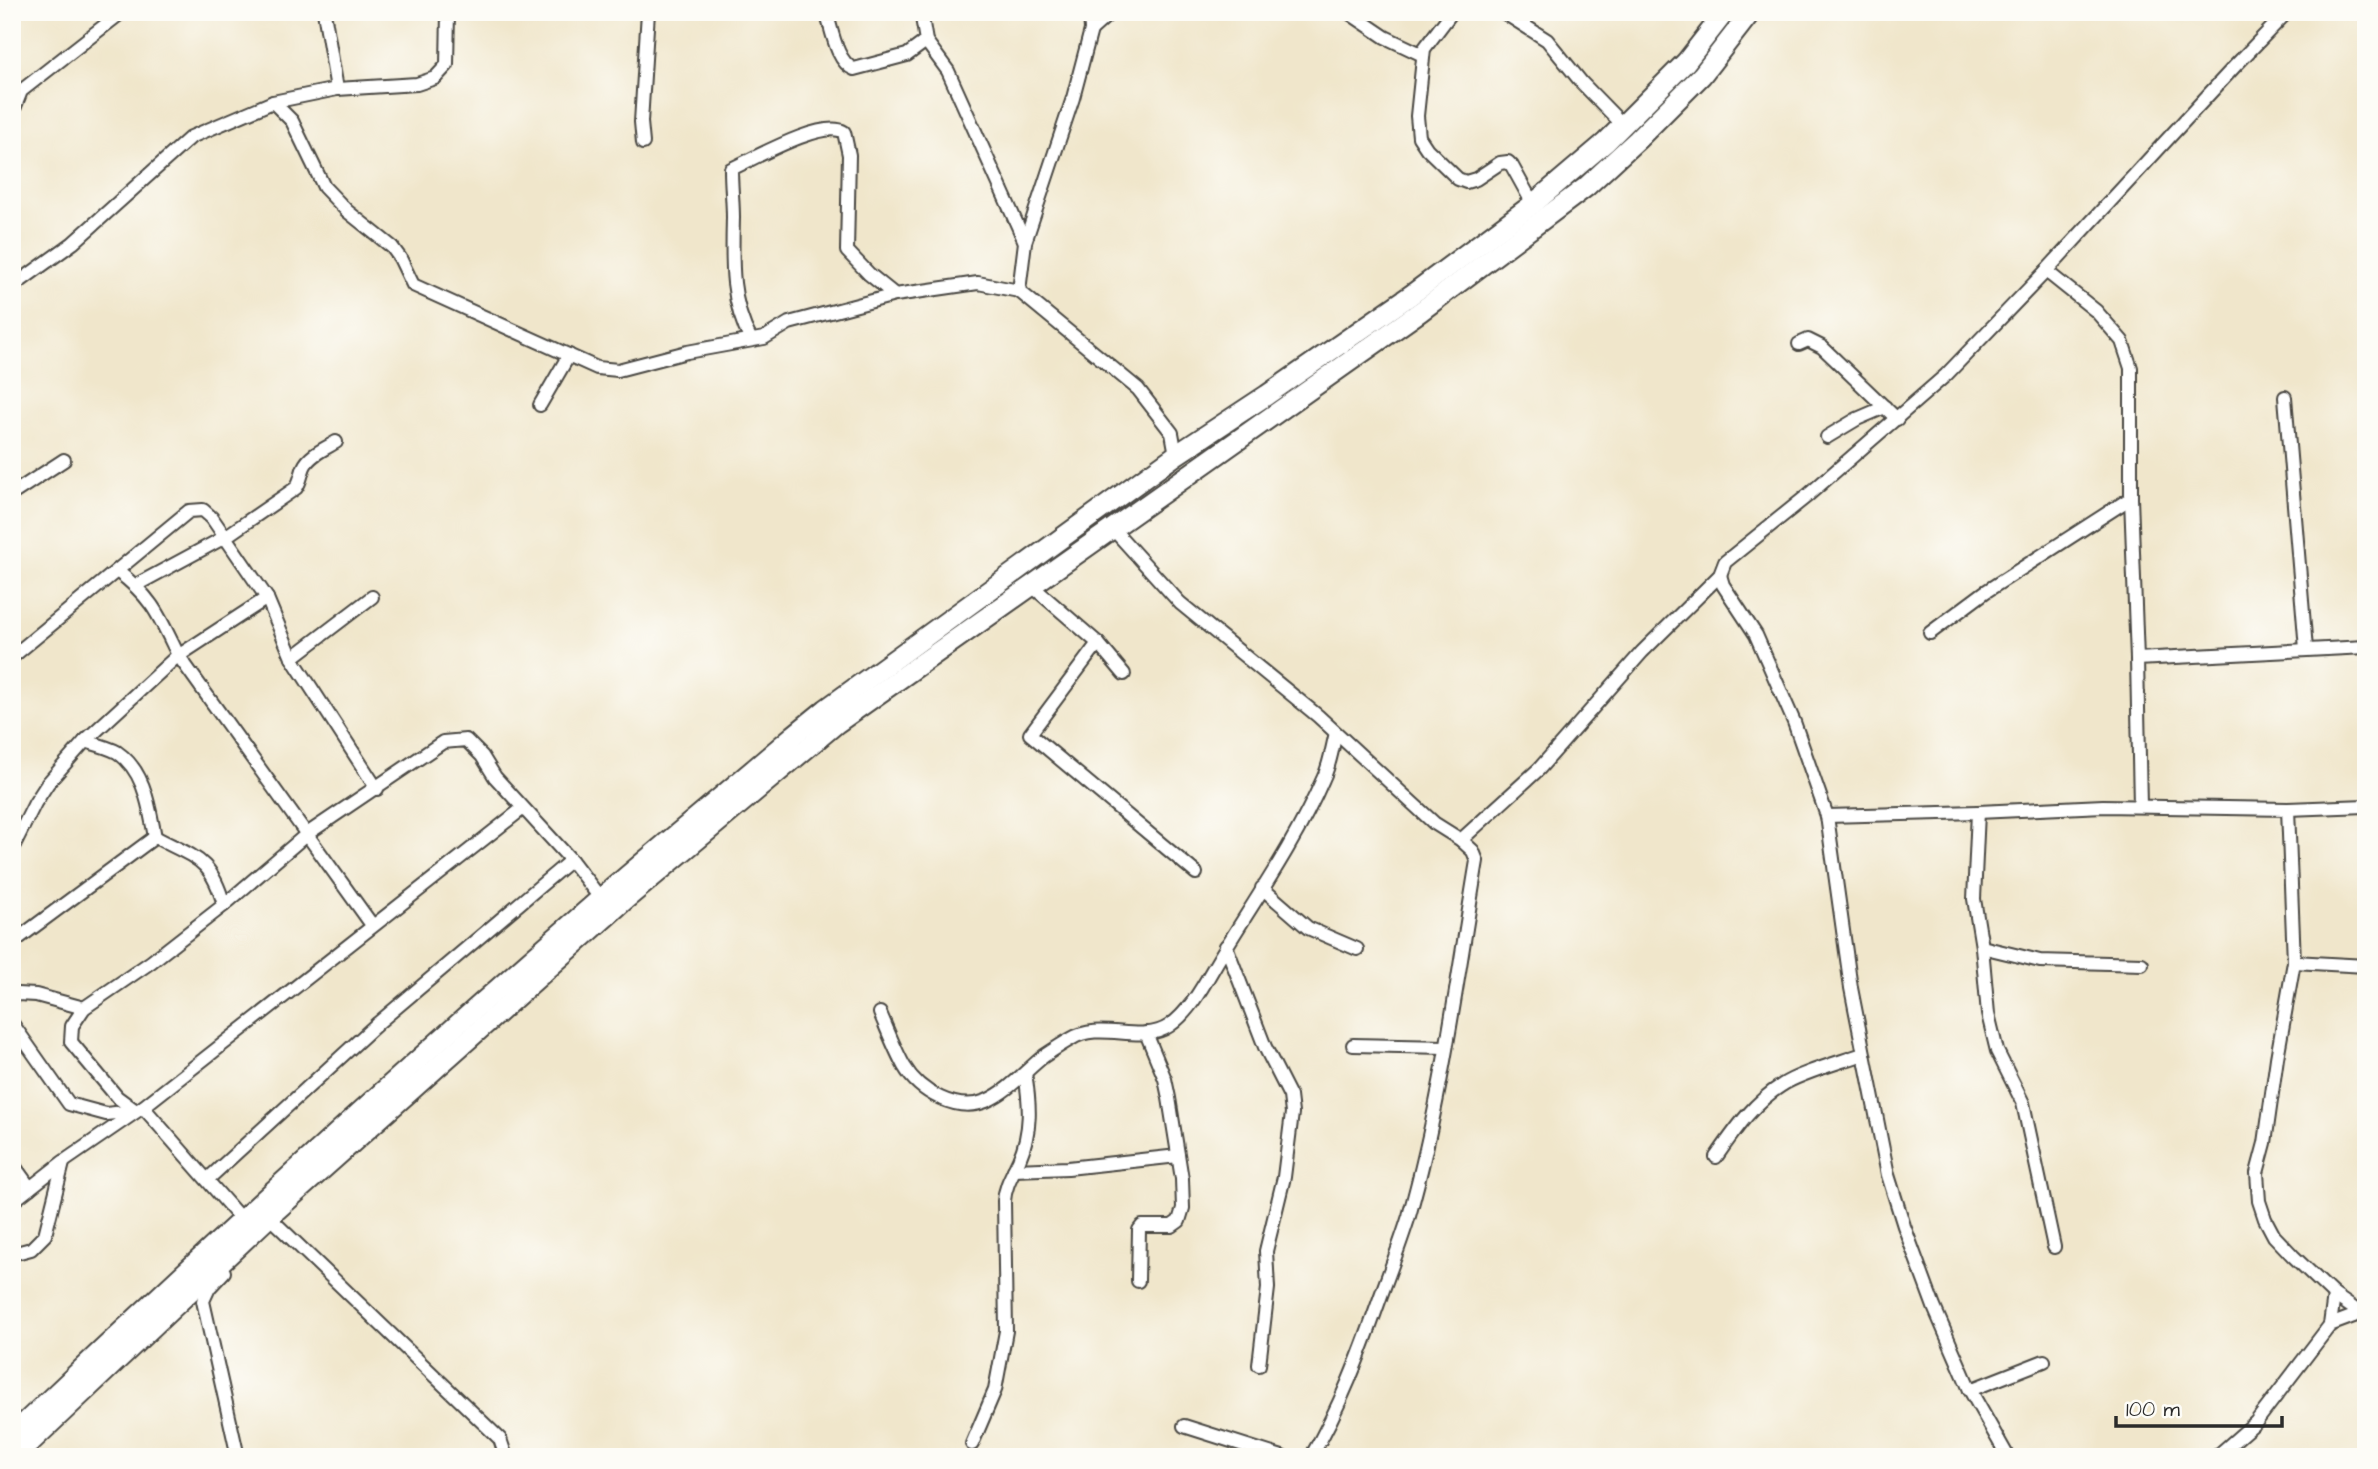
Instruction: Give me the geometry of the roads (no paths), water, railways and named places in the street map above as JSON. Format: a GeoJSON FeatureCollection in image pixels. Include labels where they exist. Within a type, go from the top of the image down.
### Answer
{"type":"FeatureCollection","features":[{"type":"Feature","properties":{"kind":"main road"},"geometry":{"type":"LineString","coordinates":[[15,1457],[271,1219],[601,899],[826,709],[1176,455],[1411,295],[1534,204],[1566,190],[1623,125],[1686,62],[1725,12]]}},
{"type":"Feature","properties":{"kind":"main road"},"geometry":{"type":"LineString","coordinates":[[12,1434],[241,1219],[805,748],[836,723],[1421,311],[1566,190],[1637,141],[1702,75],[1751,12]]}},
{"type":"Feature","properties":{"kind":"street"},"geometry":{"type":"LineString","coordinates":[[12,114],[17,88],[122,12]]}},
{"type":"Feature","properties":{"kind":"street"},"geometry":{"type":"LineString","coordinates":[[324,12],[337,89]]}},
{"type":"Feature","properties":{"kind":"street"},"geometry":{"type":"LineString","coordinates":[[12,287],[73,243],[191,137],[273,102],[337,89],[417,84],[435,78],[447,65],[448,12]]}},
{"type":"Feature","properties":{"kind":"street"},"geometry":{"type":"LineString","coordinates":[[643,144],[641,122],[648,12]]}},
{"type":"Feature","properties":{"kind":"street"},"geometry":{"type":"LineString","coordinates":[[826,12],[842,59],[854,69],[907,55],[926,41]]}},
{"type":"Feature","properties":{"kind":"street"},"geometry":{"type":"LineString","coordinates":[[920,12],[926,41],[948,71],[1025,242]]}},
{"type":"Feature","properties":{"kind":"street"},"geometry":{"type":"LineString","coordinates":[[1019,292],[1025,242],[1073,98],[1091,30],[1090,12]]}},
{"type":"Feature","properties":{"kind":"street"},"geometry":{"type":"LineString","coordinates":[[1091,30],[1111,12]]}},
{"type":"Feature","properties":{"kind":"street"},"geometry":{"type":"LineString","coordinates":[[1348,12],[1385,37],[1423,55]]}},
{"type":"Feature","properties":{"kind":"street"},"geometry":{"type":"LineString","coordinates":[[1451,12],[1424,49],[1417,116],[1419,137],[1427,149],[1458,179],[1466,182],[1476,179],[1500,163],[1508,162],[1534,204]]}},
{"type":"Feature","properties":{"kind":"street"},"geometry":{"type":"LineString","coordinates":[[1503,12],[1547,40],[1581,83],[1623,125]]}},
{"type":"Feature","properties":{"kind":"street"},"geometry":{"type":"LineString","coordinates":[[2008,1457],[1970,1390],[1934,1307],[1904,1226],[1888,1175],[1863,1054],[1842,932],[1827,816],[1794,722],[1756,635],[1723,586],[1721,568],[1946,375],[2287,12]]}},
{"type":"Feature","properties":{"kind":"street"},"geometry":{"type":"LineString","coordinates":[[273,102],[292,121],[324,187],[347,211],[391,247],[400,258],[413,285],[597,368],[618,370],[687,352],[764,338],[789,323],[895,295],[978,283],[1019,292],[1138,389],[1171,433],[1176,455]]}},
{"type":"Feature","properties":{"kind":"street"},"geometry":{"type":"LineString","coordinates":[[751,340],[744,327],[735,296],[731,244],[731,169],[790,141],[829,129],[844,132],[849,155],[847,251],[895,295]]}},
{"type":"Feature","properties":{"kind":"street"},"geometry":{"type":"LineString","coordinates":[[2046,271],[2096,311],[2122,341],[2131,368],[2131,498],[2140,806]]}},
{"type":"Feature","properties":{"kind":"street"},"geometry":{"type":"LineString","coordinates":[[1798,344],[1808,340],[1822,347],[1897,419]]}},
{"type":"Feature","properties":{"kind":"street"},"geometry":{"type":"LineString","coordinates":[[540,405],[569,355]]}},
{"type":"Feature","properties":{"kind":"street"},"geometry":{"type":"LineString","coordinates":[[2285,397],[2306,649]]}},
{"type":"Feature","properties":{"kind":"street"},"geometry":{"type":"LineString","coordinates":[[1827,437],[1857,419],[1885,407]]}},
{"type":"Feature","properties":{"kind":"street"},"geometry":{"type":"LineString","coordinates":[[136,585],[225,537],[296,488],[309,459],[336,442]]}},
{"type":"Feature","properties":{"kind":"street"},"geometry":{"type":"LineString","coordinates":[[12,494],[64,460]]}},
{"type":"Feature","properties":{"kind":"street"},"geometry":{"type":"LineString","coordinates":[[1930,633],[1985,592],[2131,498]]}},
{"type":"Feature","properties":{"kind":"street"},"geometry":{"type":"LineString","coordinates":[[12,657],[189,511],[203,510],[212,518],[267,598],[292,658],[377,789]]}},
{"type":"Feature","properties":{"kind":"street"},"geometry":{"type":"LineString","coordinates":[[1113,529],[1180,603],[1216,630],[1336,733],[1434,823],[1461,840],[1473,851],[1477,861],[1446,1047],[1408,1217],[1369,1330],[1335,1416],[1311,1457]]}},
{"type":"Feature","properties":{"kind":"street"},"geometry":{"type":"LineString","coordinates":[[117,570],[136,585],[155,607],[178,655],[373,925]]}},
{"type":"Feature","properties":{"kind":"street"},"geometry":{"type":"LineString","coordinates":[[1461,840],[1539,769],[1642,652],[1720,575]]}},
{"type":"Feature","properties":{"kind":"street"},"geometry":{"type":"LineString","coordinates":[[1032,586],[1098,643],[1124,674]]}},
{"type":"Feature","properties":{"kind":"street"},"geometry":{"type":"LineString","coordinates":[[292,658],[372,597]]}},
{"type":"Feature","properties":{"kind":"street"},"geometry":{"type":"LineString","coordinates":[[12,849],[48,783],[85,741],[178,655],[267,598]]}},
{"type":"Feature","properties":{"kind":"street"},"geometry":{"type":"LineString","coordinates":[[1098,643],[1030,734],[1196,873]]}},
{"type":"Feature","properties":{"kind":"street"},"geometry":{"type":"LineString","coordinates":[[2137,659],[2366,647]]}},
{"type":"Feature","properties":{"kind":"street"},"geometry":{"type":"LineString","coordinates":[[880,1013],[905,1069],[920,1085],[945,1101],[971,1105],[985,1101],[1009,1087],[1044,1056],[1075,1036],[1108,1030],[1146,1033],[1167,1028],[1181,1016],[1296,834],[1325,777],[1336,733]]}},
{"type":"Feature","properties":{"kind":"street"},"geometry":{"type":"LineString","coordinates":[[241,1219],[208,1179],[140,1109],[117,1097],[71,1042],[72,1026],[84,1008],[151,962],[224,905],[307,834],[443,742],[466,740],[482,756],[495,777],[522,809],[571,860],[601,899]]}},
{"type":"Feature","properties":{"kind":"street"},"geometry":{"type":"LineString","coordinates":[[85,741],[116,752],[132,768],[147,793],[155,837]]}},
{"type":"Feature","properties":{"kind":"street"},"geometry":{"type":"LineString","coordinates":[[1827,816],[2140,806],[2288,809],[2366,806]]}},
{"type":"Feature","properties":{"kind":"street"},"geometry":{"type":"LineString","coordinates":[[12,1202],[63,1162],[140,1109],[522,809]]}},
{"type":"Feature","properties":{"kind":"street"},"geometry":{"type":"LineString","coordinates":[[2288,809],[2294,962],[2265,1143],[2257,1173],[2259,1201],[2274,1236],[2333,1295],[2364,1315]]}},
{"type":"Feature","properties":{"kind":"street"},"geometry":{"type":"LineString","coordinates":[[1978,812],[1974,898],[1991,1026],[1997,1051],[2023,1103],[2054,1247]]}},
{"type":"Feature","properties":{"kind":"street"},"geometry":{"type":"LineString","coordinates":[[155,837],[204,862],[217,882],[224,905]]}},
{"type":"Feature","properties":{"kind":"street"},"geometry":{"type":"LineString","coordinates":[[12,943],[155,837]]}},
{"type":"Feature","properties":{"kind":"street"},"geometry":{"type":"LineString","coordinates":[[208,1179],[378,1023],[571,860]]}},
{"type":"Feature","properties":{"kind":"street"},"geometry":{"type":"LineString","coordinates":[[1262,888],[1308,928],[1357,949]]}},
{"type":"Feature","properties":{"kind":"street"},"geometry":{"type":"LineString","coordinates":[[1226,946],[1265,1047],[1290,1096],[1292,1113],[1284,1177],[1266,1251],[1268,1288],[1259,1365]]}},
{"type":"Feature","properties":{"kind":"street"},"geometry":{"type":"LineString","coordinates":[[1982,947],[2040,961],[2142,964]]}},
{"type":"Feature","properties":{"kind":"street"},"geometry":{"type":"LineString","coordinates":[[2294,962],[2366,966]]}},
{"type":"Feature","properties":{"kind":"street"},"geometry":{"type":"LineString","coordinates":[[12,999],[17,994],[36,995],[84,1008]]}},
{"type":"Feature","properties":{"kind":"street"},"geometry":{"type":"LineString","coordinates":[[12,1023],[69,1104],[106,1114],[140,1109]]}},
{"type":"Feature","properties":{"kind":"street"},"geometry":{"type":"LineString","coordinates":[[1138,1281],[1139,1230],[1142,1226],[1172,1226],[1180,1221],[1183,1208],[1166,1079],[1146,1033]]}},
{"type":"Feature","properties":{"kind":"street"},"geometry":{"type":"LineString","coordinates":[[1353,1045],[1446,1047]]}},
{"type":"Feature","properties":{"kind":"street"},"geometry":{"type":"LineString","coordinates":[[1716,1157],[1747,1115],[1783,1084],[1863,1054]]}},
{"type":"Feature","properties":{"kind":"street"},"geometry":{"type":"LineString","coordinates":[[972,1444],[995,1391],[1006,1331],[1005,1188],[1029,1129],[1031,1107],[1025,1073]]}},
{"type":"Feature","properties":{"kind":"street"},"geometry":{"type":"LineString","coordinates":[[1014,1170],[1068,1168],[1178,1156]]}},
{"type":"Feature","properties":{"kind":"street"},"geometry":{"type":"LineString","coordinates":[[12,1250],[16,1253],[32,1249],[45,1235],[63,1162]]}},
{"type":"Feature","properties":{"kind":"street"},"geometry":{"type":"LineString","coordinates":[[12,1163],[30,1188]]}},
{"type":"Feature","properties":{"kind":"street"},"geometry":{"type":"LineString","coordinates":[[238,1457],[203,1301],[209,1287],[271,1219],[500,1439],[506,1457]]}},
{"type":"Feature","properties":{"kind":"street"},"geometry":{"type":"LineString","coordinates":[[2216,1457],[2256,1422],[2330,1325],[2333,1295]]}},
{"type":"Feature","properties":{"kind":"street"},"geometry":{"type":"LineString","coordinates":[[2330,1325],[2364,1315]]}},
{"type":"Feature","properties":{"kind":"street"},"geometry":{"type":"LineString","coordinates":[[1970,1390],[2044,1361]]}},
{"type":"Feature","properties":{"kind":"street"},"geometry":{"type":"LineString","coordinates":[[1184,1426],[1282,1457]]}}]}
